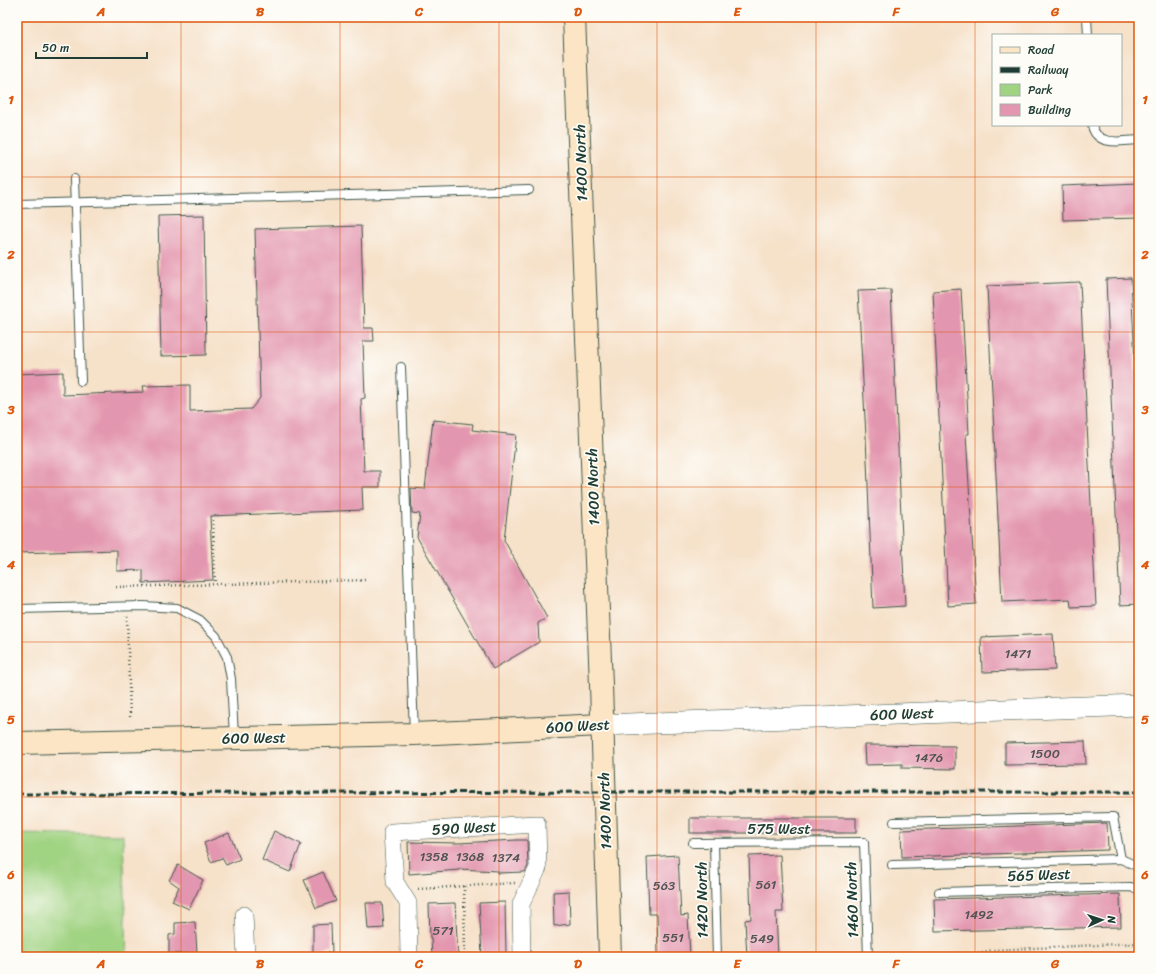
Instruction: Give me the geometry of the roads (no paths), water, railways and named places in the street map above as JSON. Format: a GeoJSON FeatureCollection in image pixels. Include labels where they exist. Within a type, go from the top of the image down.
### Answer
{"type":"FeatureCollection","features":[{"type":"Feature","properties":{"kind":"main road","name":"1400 North"},"geometry":{"type":"LineString","coordinates":[[574,17],[610,957]]}},
{"type":"Feature","properties":{"kind":"main road","name":"600 West"},"geometry":{"type":"LineString","coordinates":[[17,743],[414,734],[602,724]]}},
{"type":"Feature","properties":{"kind":"street","name":"600 West"},"geometry":{"type":"LineString","coordinates":[[602,724],[1139,704]]}},
{"type":"Feature","properties":{"kind":"street","name":"590 West"},"geometry":{"type":"LineString","coordinates":[[409,957],[408,903],[395,882],[392,832],[537,824],[538,868],[521,904],[522,957]]}},
{"type":"Feature","properties":{"kind":"street"},"geometry":{"type":"LineString","coordinates":[[244,915],[246,957]]}},
{"type":"Feature","properties":{"kind":"lane"},"geometry":{"type":"LineString","coordinates":[[1087,17],[1088,34]]}},
{"type":"Feature","properties":{"kind":"lane"},"geometry":{"type":"LineString","coordinates":[[1093,126],[1099,137],[1110,142],[1139,140]]}},
{"type":"Feature","properties":{"kind":"lane"},"geometry":{"type":"LineString","coordinates":[[74,179],[81,381]]}},
{"type":"Feature","properties":{"kind":"lane"},"geometry":{"type":"LineString","coordinates":[[17,204],[529,190]]}},
{"type":"Feature","properties":{"kind":"lane"},"geometry":{"type":"LineString","coordinates":[[401,367],[414,734]]}},
{"type":"Feature","properties":{"kind":"lane"},"geometry":{"type":"LineString","coordinates":[[17,609],[143,606],[177,608],[200,620],[216,636],[228,657],[231,679],[234,738]]}},
{"type":"Feature","properties":{"kind":"lane"},"geometry":{"type":"LineString","coordinates":[[894,822],[1113,816],[1121,858]]}},
{"type":"Feature","properties":{"kind":"lane","name":"575 West"},"geometry":{"type":"LineString","coordinates":[[693,843],[864,842]]}},
{"type":"Feature","properties":{"kind":"lane","name":"1460 North"},"geometry":{"type":"LineString","coordinates":[[864,842],[868,957]]}},
{"type":"Feature","properties":{"kind":"lane","name":"1420 North"},"geometry":{"type":"LineString","coordinates":[[714,843],[717,957]]}},
{"type":"Feature","properties":{"kind":"lane"},"geometry":{"type":"LineString","coordinates":[[892,865],[1121,858],[1139,867]]}},
{"type":"Feature","properties":{"kind":"lane","name":"565 West"},"geometry":{"type":"LineString","coordinates":[[939,892],[1130,887],[1139,889]]}},
{"type":"Feature","properties":{"kind":"railway"},"geometry":{"type":"LineString","coordinates":[[17,794],[1139,792]]}}]}
